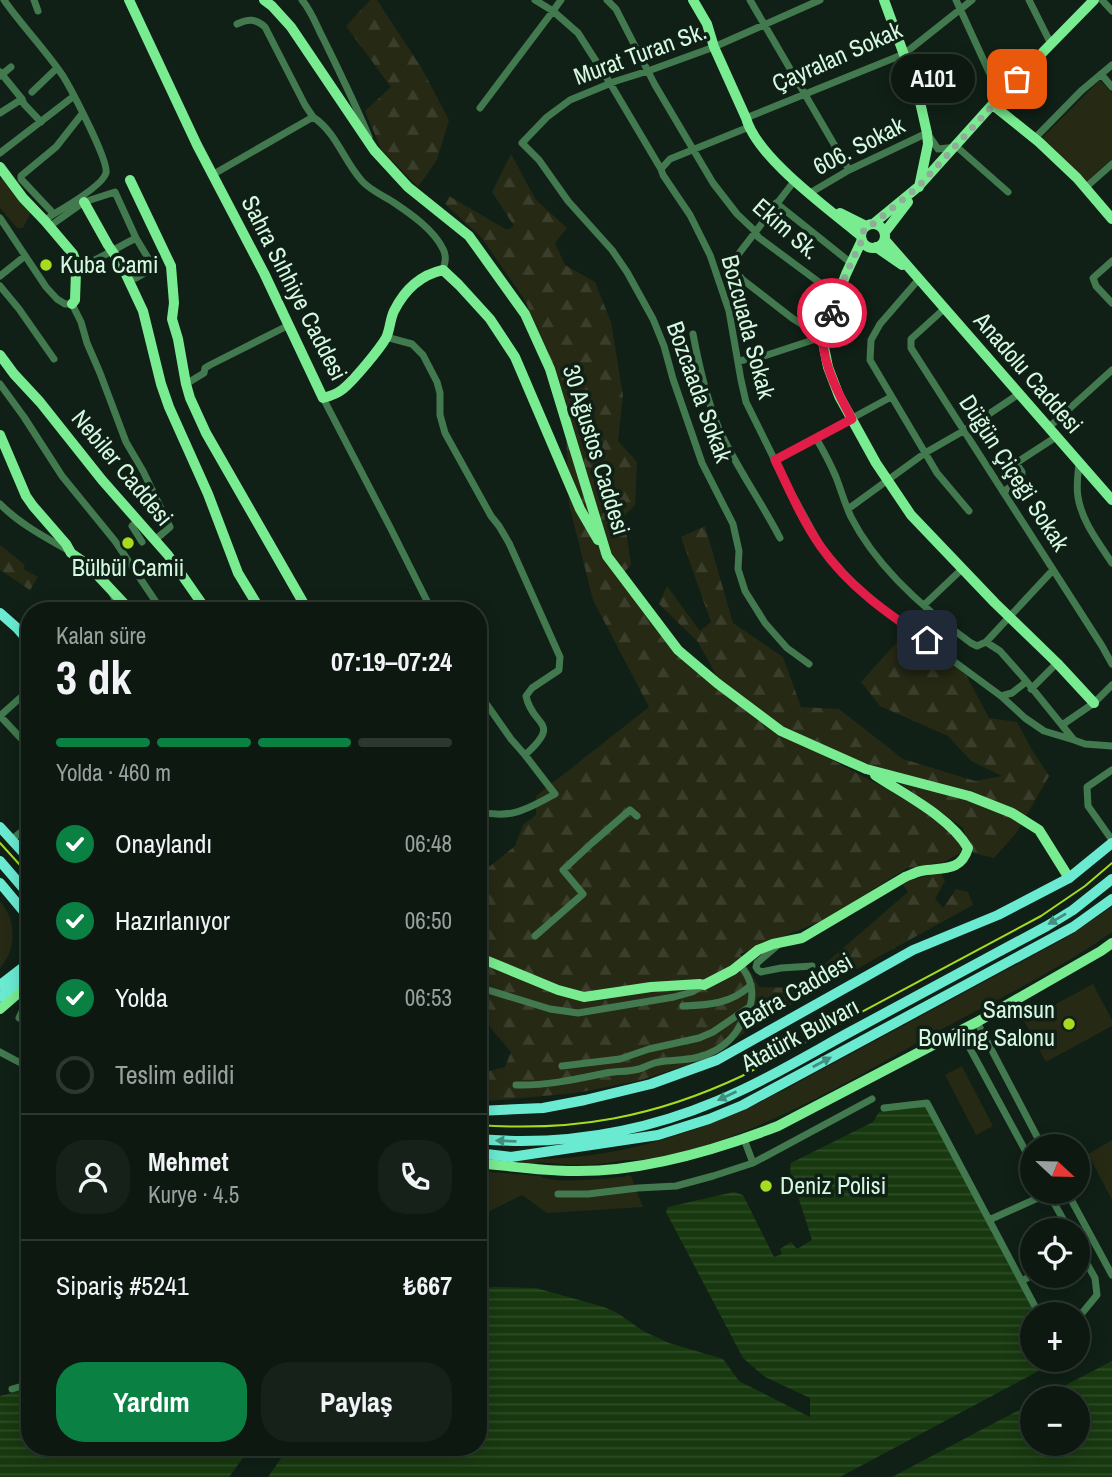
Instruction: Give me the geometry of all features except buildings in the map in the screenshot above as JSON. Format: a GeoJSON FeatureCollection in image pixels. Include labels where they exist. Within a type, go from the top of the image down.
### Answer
{"type":"FeatureCollection","features":[{"type":"Feature","properties":{"kind":"main road"},"geometry":{"type":"LineString","coordinates":[[0,608],[21,626]]}},
{"type":"Feature","properties":{"kind":"main road"},"geometry":{"type":"LineString","coordinates":[[0,613],[21,633]]}},
{"type":"Feature","properties":{"kind":"main road"},"geometry":{"type":"LineString","coordinates":[[0,827],[21,851]]}},
{"type":"Feature","properties":{"kind":"main road","name":"Bafra Caddesi"},"geometry":{"type":"LineString","coordinates":[[487,1113],[543,1108],[585,1100],[651,1084],[718,1060],[913,950],[998,915],[1069,878],[1112,841]]}},
{"type":"Feature","properties":{"kind":"main road","name":"Bafra Caddesi"},"geometry":{"type":"LineString","coordinates":[[487,1115],[497,1117],[560,1110],[653,1090],[718,1066],[912,957],[1071,881],[1112,848]]}},
{"type":"Feature","properties":{"kind":"main road"},"geometry":{"type":"LineString","coordinates":[[0,861],[21,886]]}},
{"type":"Feature","properties":{"kind":"main road","name":"Atatürk Bulvarı"},"geometry":{"type":"LineString","coordinates":[[487,1140],[563,1140],[598,1135],[652,1124],[719,1100],[775,1073],[1047,926],[1073,910],[1112,879]]}},
{"type":"Feature","properties":{"kind":"main road"},"geometry":{"type":"LineString","coordinates":[[0,883],[21,908]]}},
{"type":"Feature","properties":{"kind":"main road","name":"Atatürk Bulvarı"},"geometry":{"type":"LineString","coordinates":[[487,1154],[511,1157],[658,1135],[709,1119],[743,1105],[1073,927],[1112,899]]}},
{"type":"Feature","properties":{"kind":"main road"},"geometry":{"type":"LineString","coordinates":[[0,985],[21,969]]}},
{"type":"Feature","properties":{"kind":"main road"},"geometry":{"type":"LineString","coordinates":[[0,997],[21,985]]}},
{"type":"Feature","properties":{"kind":"street"},"geometry":{"type":"LineString","coordinates":[[4,0],[57,68],[74,96],[107,168],[106,176],[49,221]]}},
{"type":"Feature","properties":{"kind":"street"},"geometry":{"type":"LineString","coordinates":[[34,0],[38,11]]}},
{"type":"Feature","properties":{"kind":"street","name":"Sahra Sıhhiye Caddesi"},"geometry":{"type":"LineString","coordinates":[[129,0],[323,398],[343,390],[386,337],[393,312],[413,284],[430,273],[443,270]]}},
{"type":"Feature","properties":{"kind":"street","name":"30 Ağustos Caddesi"},"geometry":{"type":"LineString","coordinates":[[264,0],[291,27],[374,150],[408,187],[469,236],[525,314],[550,369],[607,556],[678,650],[781,731],[866,769],[969,796],[1012,813],[1039,830],[1069,878]]}},
{"type":"Feature","properties":{"kind":"street"},"geometry":{"type":"LineString","coordinates":[[302,0],[311,11],[374,150]]}},
{"type":"Feature","properties":{"kind":"street","name":"Bozcuada Sokak"},"geometry":{"type":"LineString","coordinates":[[535,0],[553,11],[578,33],[663,176],[690,215],[710,255],[729,311],[746,402],[806,523],[821,547],[847,577],[876,604],[1044,731],[1085,744],[1112,746]]}},
{"type":"Feature","properties":{"kind":"street"},"geometry":{"type":"LineString","coordinates":[[480,108],[561,0]]}},
{"type":"Feature","properties":{"kind":"street","name":"Ekim Sk."},"geometry":{"type":"LineString","coordinates":[[607,0],[616,9],[692,149],[737,214],[758,237],[839,297]]}},
{"type":"Feature","properties":{"kind":"street"},"geometry":{"type":"LineString","coordinates":[[693,0],[707,24],[714,47],[748,122],[764,149],[821,203],[880,246],[918,187],[928,144],[918,93],[884,0]]}},
{"type":"Feature","properties":{"kind":"street"},"geometry":{"type":"LineString","coordinates":[[750,0],[849,170]]}},
{"type":"Feature","properties":{"kind":"street","name":"Murat Turan Sk."},"geometry":{"type":"LineString","coordinates":[[522,143],[547,117],[570,100],[610,83],[714,47],[810,2],[820,0]]}},
{"type":"Feature","properties":{"kind":"street"},"geometry":{"type":"LineString","coordinates":[[956,0],[997,100],[1077,178],[1112,219]]}},
{"type":"Feature","properties":{"kind":"street","name":"Çayralan Sokak"},"geometry":{"type":"LineString","coordinates":[[661,169],[670,159],[806,94],[904,54],[972,0]]}},
{"type":"Feature","properties":{"kind":"street"},"geometry":{"type":"LineString","coordinates":[[1029,0],[1051,44]]}},
{"type":"Feature","properties":{"kind":"street"},"geometry":{"type":"LineString","coordinates":[[1094,0],[997,100],[957,147],[868,237],[852,260],[822,337],[828,367],[839,396],[887,480],[911,515],[1094,703]]}},
{"type":"Feature","properties":{"kind":"street"},"geometry":{"type":"LineString","coordinates":[[1102,0],[1112,11]]}},
{"type":"Feature","properties":{"kind":"street"},"geometry":{"type":"LineString","coordinates":[[237,24],[250,19],[265,27],[305,105],[313,117],[332,134],[363,183],[406,211],[430,232],[444,251],[446,261],[443,270],[490,319],[515,357],[580,509],[607,556]]}},
{"type":"Feature","properties":{"kind":"street"},"geometry":{"type":"LineString","coordinates":[[1034,139],[1081,91],[1112,65]]}},
{"type":"Feature","properties":{"kind":"street"},"geometry":{"type":"LineString","coordinates":[[11,67],[1,74],[41,122]]}},
{"type":"Feature","properties":{"kind":"street"},"geometry":{"type":"LineString","coordinates":[[32,92],[57,68]]}},
{"type":"Feature","properties":{"kind":"street"},"geometry":{"type":"LineString","coordinates":[[1101,74],[1112,87]]}},
{"type":"Feature","properties":{"kind":"street"},"geometry":{"type":"LineString","coordinates":[[0,153],[74,96]]}},
{"type":"Feature","properties":{"kind":"street"},"geometry":{"type":"LineString","coordinates":[[0,113],[22,99]]}},
{"type":"Feature","properties":{"kind":"street"},"geometry":{"type":"LineString","coordinates":[[49,221],[51,211],[21,176],[56,147],[82,114]]}},
{"type":"Feature","properties":{"kind":"street"},"geometry":{"type":"LineString","coordinates":[[212,175],[313,117]]}},
{"type":"Feature","properties":{"kind":"street"},"geometry":{"type":"LineString","coordinates":[[927,133],[938,149],[957,147],[1008,192]]}},
{"type":"Feature","properties":{"kind":"street","name":"606. Sokak"},"geometry":{"type":"LineString","coordinates":[[810,193],[849,170],[927,133]]}},
{"type":"Feature","properties":{"kind":"street","name":"Bozcaada Sokak"},"geometry":{"type":"LineString","coordinates":[[522,143],[539,160],[568,201],[612,250],[653,319],[702,463],[733,524],[739,551],[738,569],[745,591],[765,623],[787,648],[809,664]]}},
{"type":"Feature","properties":{"kind":"street"},"geometry":{"type":"LineString","coordinates":[[1085,188],[1112,164]]}},
{"type":"Feature","properties":{"kind":"street"},"geometry":{"type":"LineString","coordinates":[[1,172],[23,198],[49,221],[73,254],[76,268],[75,299],[72,304]]}},
{"type":"Feature","properties":{"kind":"street"},"geometry":{"type":"LineString","coordinates":[[130,180],[171,266],[174,303],[172,319],[190,398],[206,433],[303,602]]}},
{"type":"Feature","properties":{"kind":"street"},"geometry":{"type":"LineString","coordinates":[[794,180],[734,260],[736,272],[792,318],[822,337]]}},
{"type":"Feature","properties":{"kind":"street"},"geometry":{"type":"LineString","coordinates":[[49,221],[84,202],[115,192],[136,238],[154,268],[136,278]]}},
{"type":"Feature","properties":{"kind":"street"},"geometry":{"type":"LineString","coordinates":[[84,202],[121,264],[143,311],[161,384],[177,428],[208,494],[238,573],[256,602]]}},
{"type":"Feature","properties":{"kind":"street"},"geometry":{"type":"LineString","coordinates":[[776,203],[852,260]]}},
{"type":"Feature","properties":{"kind":"street"},"geometry":{"type":"LineString","coordinates":[[0,218],[46,286],[57,299],[65,304],[72,304]]}},
{"type":"Feature","properties":{"kind":"street"},"geometry":{"type":"LineString","coordinates":[[868,237],[880,226],[916,276]]}},
{"type":"Feature","properties":{"kind":"street"},"geometry":{"type":"LineString","coordinates":[[868,237],[916,276]]}},
{"type":"Feature","properties":{"kind":"street"},"geometry":{"type":"LineString","coordinates":[[76,268],[99,259],[136,238]]}},
{"type":"Feature","properties":{"kind":"street"},"geometry":{"type":"LineString","coordinates":[[0,276],[25,256]]}},
{"type":"Feature","properties":{"kind":"street"},"geometry":{"type":"LineString","coordinates":[[1112,261],[1093,278],[1096,286],[1112,303]]}},
{"type":"Feature","properties":{"kind":"street"},"geometry":{"type":"LineString","coordinates":[[916,276],[871,340],[870,360],[937,472],[969,511]]}},
{"type":"Feature","properties":{"kind":"street","name":"Anadolu Caddesi"},"geometry":{"type":"LineString","coordinates":[[916,276],[1112,500]]}},
{"type":"Feature","properties":{"kind":"street"},"geometry":{"type":"LineString","coordinates":[[0,286],[54,359]]}},
{"type":"Feature","properties":{"kind":"street"},"geometry":{"type":"LineString","coordinates":[[72,304],[81,321],[125,442],[143,471],[170,527],[155,540]]}},
{"type":"Feature","properties":{"kind":"street","name":"Düğün Çiçeği Sokak"},"geometry":{"type":"LineString","coordinates":[[944,309],[912,339],[911,348],[1112,664]]}},
{"type":"Feature","properties":{"kind":"street"},"geometry":{"type":"LineString","coordinates":[[186,384],[204,373],[210,365],[289,326]]}},
{"type":"Feature","properties":{"kind":"street"},"geometry":{"type":"LineString","coordinates":[[692,334],[707,398],[719,429],[780,538]]}},
{"type":"Feature","properties":{"kind":"street"},"geometry":{"type":"LineString","coordinates":[[386,337],[412,344],[423,355],[437,382],[440,415],[445,433],[509,543],[561,657],[559,670],[532,688],[526,696],[544,731],[541,741],[525,755]]}},
{"type":"Feature","properties":{"kind":"street"},"geometry":{"type":"LineString","coordinates":[[738,361],[764,356],[822,337]]}},
{"type":"Feature","properties":{"kind":"street","name":"Nebiler Caddesi"},"geometry":{"type":"LineString","coordinates":[[0,355],[13,374],[40,402],[102,480],[155,540],[201,602]]}},
{"type":"Feature","properties":{"kind":"street"},"geometry":{"type":"LineString","coordinates":[[1048,428],[1112,370]]}},
{"type":"Feature","properties":{"kind":"street"},"geometry":{"type":"LineString","coordinates":[[0,384],[62,476],[115,541],[156,602]]}},
{"type":"Feature","properties":{"kind":"street"},"geometry":{"type":"LineString","coordinates":[[848,509],[925,453],[1019,394]]}},
{"type":"Feature","properties":{"kind":"street"},"geometry":{"type":"LineString","coordinates":[[775,460],[891,397]]}},
{"type":"Feature","properties":{"kind":"street"},"geometry":{"type":"LineString","coordinates":[[323,398],[428,602]]}},
{"type":"Feature","properties":{"kind":"street"},"geometry":{"type":"LineString","coordinates":[[0,435],[26,496],[71,553]]}},
{"type":"Feature","properties":{"kind":"street"},"geometry":{"type":"LineString","coordinates":[[1003,492],[1022,479],[1022,472],[1016,463],[1056,437]]}},
{"type":"Feature","properties":{"kind":"street"},"geometry":{"type":"LineString","coordinates":[[816,438],[832,467],[848,509],[874,554],[900,583],[971,643],[977,646],[986,642],[1053,570]]}},
{"type":"Feature","properties":{"kind":"street"},"geometry":{"type":"LineString","coordinates":[[1079,463],[1078,496],[1082,513],[1091,533],[1112,563]]}},
{"type":"Feature","properties":{"kind":"street"},"geometry":{"type":"LineString","coordinates":[[0,504],[16,520],[87,564],[122,602]]}},
{"type":"Feature","properties":{"kind":"street"},"geometry":{"type":"LineString","coordinates":[[138,520],[132,526],[142,542]]}},
{"type":"Feature","properties":{"kind":"street"},"geometry":{"type":"LineString","coordinates":[[924,605],[962,569]]}},
{"type":"Feature","properties":{"kind":"street"},"geometry":{"type":"LineString","coordinates":[[112,591],[116,602]]}},
{"type":"Feature","properties":{"kind":"street"},"geometry":{"type":"LineString","coordinates":[[904,625],[932,618],[942,620]]}},
{"type":"Feature","properties":{"kind":"street"},"geometry":{"type":"LineString","coordinates":[[986,642],[1000,651],[1074,740]]}},
{"type":"Feature","properties":{"kind":"street"},"geometry":{"type":"LineString","coordinates":[[1001,696],[1028,685],[1057,663]]}},
{"type":"Feature","properties":{"kind":"street"},"geometry":{"type":"LineString","coordinates":[[1062,724],[1094,703],[1112,685]]}},
{"type":"Feature","properties":{"kind":"street"},"geometry":{"type":"LineString","coordinates":[[21,697],[0,716],[21,738]]}},
{"type":"Feature","properties":{"kind":"street"},"geometry":{"type":"LineString","coordinates":[[487,705],[555,794],[522,812],[502,815],[487,812]]}},
{"type":"Feature","properties":{"kind":"street"},"geometry":{"type":"LineString","coordinates":[[487,990],[550,1009],[578,1013],[674,997],[692,992],[733,970],[758,950],[802,938],[905,877],[957,865],[964,859],[968,848],[962,837],[929,810],[866,769]]}},
{"type":"Feature","properties":{"kind":"street"},"geometry":{"type":"LineString","coordinates":[[1112,770],[1087,787],[1088,806],[1112,841]]}},
{"type":"Feature","properties":{"kind":"street"},"geometry":{"type":"LineString","coordinates":[[535,936],[583,894],[564,870],[630,810],[636,816]]}},
{"type":"Feature","properties":{"kind":"street"},"geometry":{"type":"LineString","coordinates":[[11,840],[21,832]]}},
{"type":"Feature","properties":{"kind":"street"},"geometry":{"type":"LineString","coordinates":[[779,943],[757,963],[758,970],[761,972],[812,966]]}},
{"type":"Feature","properties":{"kind":"street"},"geometry":{"type":"LineString","coordinates":[[487,1164],[568,1172],[608,1170],[680,1157],[744,1139],[778,1126],[967,1026],[1112,943]]}},
{"type":"Feature","properties":{"kind":"street"},"geometry":{"type":"LineString","coordinates":[[487,961],[558,990],[584,997],[651,987],[704,985]]}},
{"type":"Feature","properties":{"kind":"street"},"geometry":{"type":"LineString","coordinates":[[516,1085],[575,1081],[637,1070],[658,1062],[705,1056],[733,1038],[752,1005],[751,985],[746,971],[739,964]]}},
{"type":"Feature","properties":{"kind":"street"},"geometry":{"type":"LineString","coordinates":[[683,1006],[712,1005],[742,994],[751,985]]}},
{"type":"Feature","properties":{"kind":"street"},"geometry":{"type":"LineString","coordinates":[[0,1009],[21,988]]}},
{"type":"Feature","properties":{"kind":"street"},"geometry":{"type":"LineString","coordinates":[[562,1066],[620,1059],[649,1049],[699,1038],[713,1032],[752,1005]]}},
{"type":"Feature","properties":{"kind":"street"},"geometry":{"type":"LineString","coordinates":[[967,1026],[1034,1134]]}},
{"type":"Feature","properties":{"kind":"street"},"geometry":{"type":"LineString","coordinates":[[967,1026],[1020,1138]]}},
{"type":"Feature","properties":{"kind":"street"},"geometry":{"type":"LineString","coordinates":[[0,1052],[21,1063]]}},
{"type":"Feature","properties":{"kind":"street"},"geometry":{"type":"LineString","coordinates":[[558,1194],[676,1186],[753,1163],[872,1098]]}},
{"type":"Feature","properties":{"kind":"street"},"geometry":{"type":"LineString","coordinates":[[884,1108],[927,1103],[1020,1280]]}},
{"type":"Feature","properties":{"kind":"street"},"geometry":{"type":"LineString","coordinates":[[744,1139],[753,1163]]}},
{"type":"Feature","properties":{"kind":"street"},"geometry":{"type":"LineString","coordinates":[[989,1220],[1023,1204]]}},
{"type":"Feature","properties":{"kind":"street"},"geometry":{"type":"LineString","coordinates":[[1074,1204],[1112,1275]]}},
{"type":"Feature","properties":{"kind":"street"},"geometry":{"type":"LineString","coordinates":[[1090,1269],[1095,1278],[1097,1295],[1090,1303]]}},
{"type":"Feature","properties":{"kind":"street"},"geometry":{"type":"LineString","coordinates":[[12,1389],[21,1386]]}},
{"type":"Feature","properties":{"kind":"green space"},"geometry":{"type":"Polygon","coordinates":[[[370,0],[377,0],[421,67],[449,120],[437,160],[418,187],[381,149],[365,111],[391,87],[346,26],[370,0]]]}},
{"type":"Feature","properties":{"kind":"green space"},"geometry":{"type":"Polygon","coordinates":[[[1100,80],[1112,93],[1112,159],[1087,182],[1042,138],[1100,80]]]}},
{"type":"Feature","properties":{"kind":"green space"},"geometry":{"type":"Polygon","coordinates":[[[511,154],[536,200],[567,228],[555,243],[565,265],[595,282],[611,322],[623,396],[618,441],[637,462],[635,505],[624,516],[631,565],[620,576],[678,654],[784,735],[891,791],[941,822],[963,845],[960,853],[944,862],[907,868],[824,920],[740,954],[759,987],[797,988],[908,892],[901,882],[941,873],[945,881],[935,899],[943,908],[956,889],[968,892],[973,905],[780,1011],[699,1061],[638,1081],[576,1093],[487,1101],[487,1072],[505,1067],[511,1052],[487,1024],[487,869],[515,846],[523,825],[536,815],[536,796],[649,707],[593,600],[569,504],[565,402],[526,302],[482,238],[445,204],[449,196],[507,230],[514,226],[492,192],[511,154]]]}},
{"type":"Feature","properties":{"kind":"green space"},"geometry":{"type":"Polygon","coordinates":[[[3,175],[32,211],[23,228],[17,228],[0,208],[0,180],[3,175]]]}},
{"type":"Feature","properties":{"kind":"green space"},"geometry":{"type":"Polygon","coordinates":[[[705,526],[733,623],[783,657],[801,707],[839,709],[903,759],[975,781],[1002,776],[971,761],[948,736],[880,706],[861,682],[906,632],[965,673],[989,718],[1017,722],[1049,776],[1017,832],[994,858],[973,853],[962,827],[882,771],[786,728],[720,682],[698,642],[659,604],[667,586],[700,631],[711,622],[681,537],[705,526]]]}},
{"type":"Feature","properties":{"kind":"green space"},"geometry":{"type":"Polygon","coordinates":[[[0,545],[25,565],[23,569],[38,577],[30,590],[0,570],[0,545]]]}},
{"type":"Feature","properties":{"kind":"green space"},"geometry":{"type":"Polygon","coordinates":[[[0,901],[10,917],[13,935],[10,952],[0,968],[0,901]]]}},
{"type":"Feature","properties":{"kind":"green space"},"geometry":{"type":"Polygon","coordinates":[[[1112,907],[1112,932],[1072,958],[837,1088],[759,1125],[720,1140],[640,1160],[598,1164],[534,1164],[487,1160],[487,1157],[531,1159],[599,1154],[632,1148],[695,1129],[788,1088],[1064,939],[1112,907]]]}},
{"type":"Feature","properties":{"kind":"green space","name":"Samsun Bowling Salonu"},"geometry":{"type":"Polygon","coordinates":[[[1093,984],[1112,1020],[1112,1026],[1046,1062],[1024,1021],[1093,984]]]}},
{"type":"Feature","properties":{"kind":"green space"},"geometry":{"type":"Polygon","coordinates":[[[962,1066],[993,1126],[976,1135],[945,1075],[962,1066]]]}},
{"type":"Feature","properties":{"kind":"green space"},"geometry":{"type":"Polygon","coordinates":[[[1112,1140],[1112,1200],[1090,1158],[1090,1153],[1112,1140]]]}},
{"type":"Feature","properties":{"kind":"green space"},"geometry":{"type":"Polygon","coordinates":[[[487,1172],[568,1181],[628,1175],[631,1176],[643,1207],[547,1213],[522,1195],[487,1212],[487,1172]]]}},
{"type":"Feature","properties":{"kind":"shaded area"},"geometry":{"type":"Polygon","coordinates":[[[925,1106],[1029,1302],[1020,1302],[1020,1372],[1037,1372],[840,1477],[268,1477],[283,1456],[487,1456],[487,1287],[536,1288],[604,1307],[669,1343],[723,1359],[739,1381],[810,1417],[810,1398],[765,1377],[743,1358],[666,1212],[668,1207],[734,1192],[743,1195],[774,1257],[782,1254],[780,1249],[791,1242],[797,1249],[812,1240],[790,1171],[791,1163],[873,1122],[879,1112],[925,1106]]]}},
{"type":"Feature","properties":{"kind":"shaded area"},"geometry":{"type":"Polygon","coordinates":[[[1112,1361],[1112,1477],[892,1477],[1020,1409],[1020,1456],[1090,1456],[1090,1386],[1064,1386],[1112,1361]]]}},
{"type":"Feature","properties":{"kind":"shaded area"},"geometry":{"type":"Polygon","coordinates":[[[21,1390],[21,1456],[244,1456],[229,1477],[0,1477],[0,1396],[21,1390]]]}},
{"type":"Feature","properties":{"kind":"tram line"},"geometry":{"type":"LineString","coordinates":[[0,843],[21,866]]}},
{"type":"Feature","properties":{"kind":"tram line"},"geometry":{"type":"LineString","coordinates":[[487,1126],[548,1126],[613,1119],[678,1102],[710,1090],[742,1076],[1041,916],[1085,886],[1112,863]]}},
{"type":"Feature","properties":{"kind":"way so far"},"geometry":{"type":"LineString","coordinates":[[832,313],[866,226],[873,224],[918,187],[1017,79]]}},
{"type":"Feature","properties":{"kind":"place","name":"A101"},"geometry":{"type":"Point","coordinates":[1017,79]}},
{"type":"Feature","properties":{"kind":"place","name":"Kuba Cami"},"geometry":{"type":"Point","coordinates":[46,265]}},
{"type":"Feature","properties":{"kind":"place","name":"Bülbül Camii"},"geometry":{"type":"Point","coordinates":[128,543]}},
{"type":"Feature","properties":{"kind":"place","name":"Samsun Bowling Salonu"},"geometry":{"type":"Point","coordinates":[1069,1024]}},
{"type":"Feature","properties":{"kind":"place","name":"Deniz Polisi"},"geometry":{"type":"Point","coordinates":[766,1186]}},
{"type":"Feature","properties":{"kind":"route"},"geometry":{"type":"LineString","coordinates":[[832,313],[822,337],[828,367],[839,396],[852,419],[775,460],[806,523],[831,560],[876,604],[927,640]]}}]}
